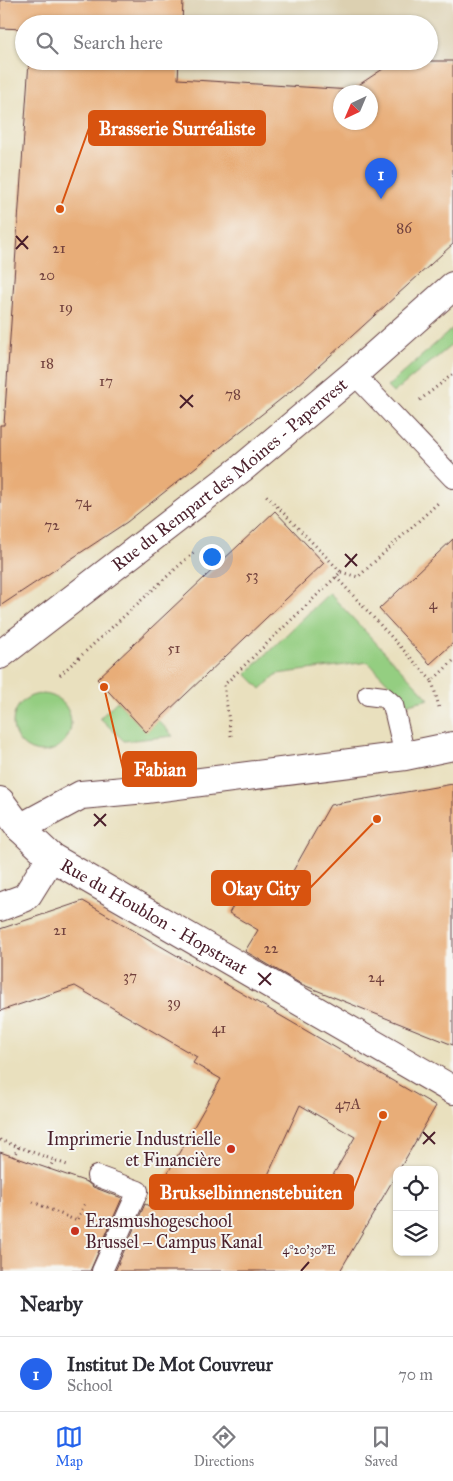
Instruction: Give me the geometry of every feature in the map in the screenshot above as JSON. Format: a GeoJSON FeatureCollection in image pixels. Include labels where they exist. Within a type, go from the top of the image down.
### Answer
{"type":"FeatureCollection","features":[{"type":"Feature","properties":{"kind":"street","name":"Rue du Rempart des Moines - Papenvest"},"geometry":{"type":"LineString","coordinates":[[0,655],[241,469],[354,374],[453,286]]}},
{"type":"Feature","properties":{"kind":"street"},"geometry":{"type":"LineString","coordinates":[[20,828],[81,795],[146,789],[404,756],[453,746]]}},
{"type":"Feature","properties":{"kind":"street","name":"Rue du Houblon - Hopstraat"},"geometry":{"type":"LineString","coordinates":[[0,801],[20,828],[51,857],[453,1090]]}},
{"type":"Feature","properties":{"kind":"street"},"geometry":{"type":"LineString","coordinates":[[0,907],[24,898],[51,857]]}},
{"type":"Feature","properties":{"kind":"lane"},"geometry":{"type":"LineString","coordinates":[[354,374],[453,478]]}},
{"type":"Feature","properties":{"kind":"lane"},"geometry":{"type":"LineString","coordinates":[[368,695],[384,697],[393,705],[404,756]]}},
{"type":"Feature","properties":{"kind":"lane"},"geometry":{"type":"LineString","coordinates":[[95,1180],[138,1191],[102,1271]]}},
{"type":"Feature","properties":{"kind":"path"},"geometry":{"type":"LineString","coordinates":[[396,418],[453,374]]}},
{"type":"Feature","properties":{"kind":"path"},"geometry":{"type":"LineString","coordinates":[[241,469],[340,572],[358,577],[438,503]]}},
{"type":"Feature","properties":{"kind":"path"},"geometry":{"type":"LineString","coordinates":[[231,736],[224,685],[340,572]]}},
{"type":"Feature","properties":{"kind":"path"},"geometry":{"type":"LineString","coordinates":[[336,577],[432,681],[439,707]]}},
{"type":"Feature","properties":{"kind":"path"},"geometry":{"type":"LineString","coordinates":[[432,681],[453,661]]}},
{"type":"Feature","properties":{"kind":"path"},"geometry":{"type":"LineString","coordinates":[[0,1140],[54,1160],[95,1180],[77,1221],[33,1202]]}},
{"type":"Feature","properties":{"kind":"path"},"geometry":{"type":"LineString","coordinates":[[14,1157],[19,1147]]}},
{"type":"Feature","properties":{"kind":"path"},"geometry":{"type":"LineString","coordinates":[[49,1169],[54,1160]]}},
{"type":"Feature","properties":{"kind":"shaded area"},"geometry":{"type":"Polygon","coordinates":[[[8,0],[453,0],[453,244],[297,387],[212,276],[366,154],[24,128],[28,70],[438,70],[438,15],[15,15],[15,29],[6,28],[8,0]]]}},
{"type":"Feature","properties":{"kind":"green space"},"geometry":{"type":"Polygon","coordinates":[[[453,328],[453,344],[393,393],[387,387],[453,328]]]}},
{"type":"Feature","properties":{"kind":"green space"},"geometry":{"type":"Polygon","coordinates":[[[329,593],[429,699],[408,704],[368,662],[277,674],[261,689],[246,674],[329,593]]]}},
{"type":"Feature","properties":{"kind":"green space"},"geometry":{"type":"Polygon","coordinates":[[[36,694],[48,694],[63,702],[71,717],[71,729],[63,744],[48,752],[36,752],[21,744],[13,729],[13,717],[21,702],[36,694]]]}},
{"type":"Feature","properties":{"kind":"green space"},"geometry":{"type":"Polygon","coordinates":[[[117,701],[146,731],[158,720],[173,736],[124,741],[100,718],[117,701]]]}},
{"type":"Feature","properties":{"kind":"building"},"geometry":{"type":"Polygon","coordinates":[[[0,0],[183,0],[182,15],[15,15],[15,29],[0,28],[0,0]]]}},
{"type":"Feature","properties":{"kind":"building"},"geometry":{"type":"Polygon","coordinates":[[[438,61],[453,61],[453,244],[296,387],[127,522],[0,606],[0,425],[4,425],[28,70],[178,70],[178,79],[333,89],[333,130],[378,130],[378,85],[359,85],[381,70],[438,70],[438,61]]]}},
{"type":"Feature","properties":{"kind":"building"},"geometry":{"type":"Polygon","coordinates":[[[275,511],[324,563],[146,732],[97,679],[275,511]]]}},
{"type":"Feature","properties":{"kind":"building"},"geometry":{"type":"Polygon","coordinates":[[[453,539],[453,643],[430,664],[379,609],[453,539]]]}},
{"type":"Feature","properties":{"kind":"building"},"geometry":{"type":"Polygon","coordinates":[[[453,784],[453,1045],[301,984],[245,951],[258,930],[229,913],[254,870],[284,887],[330,805],[453,784]]]}},
{"type":"Feature","properties":{"kind":"building","name":"Imprimerie Industrielle et Financière"},"geometry":{"type":"Polygon","coordinates":[[[83,901],[436,1106],[401,1166],[393,1166],[393,1180],[340,1271],[115,1271],[145,1204],[149,1206],[221,1079],[193,1063],[197,1057],[75,986],[0,1011],[0,929],[83,901]],[[300,1105],[268,1175],[317,1203],[355,1137],[300,1105]]]}},
{"type":"Feature","properties":{"kind":"building","name":"Erasmushogeschool Brussel – Campus Kanal"},"geometry":{"type":"Polygon","coordinates":[[[0,1152],[87,1182],[93,1187],[122,1198],[90,1271],[0,1271],[0,1152]]]}},
{"type":"Feature","properties":{"kind":"place","name":"Institut De Mot Couvreur"},"geometry":{"type":"Point","coordinates":[381,199]}},
{"type":"Feature","properties":{"kind":"place","name":"Brasserie Surréaliste"},"geometry":{"type":"Point","coordinates":[60,209]}},
{"type":"Feature","properties":{"kind":"place","name":"Fabian"},"geometry":{"type":"Point","coordinates":[104,687]}},
{"type":"Feature","properties":{"kind":"place","name":"Okay City"},"geometry":{"type":"Point","coordinates":[377,819]}},
{"type":"Feature","properties":{"kind":"place","name":"Brukselbinnenstebuiten"},"geometry":{"type":"Point","coordinates":[383,1115]}},
{"type":"Feature","properties":{"kind":"place","name":"Imprimerie Industrielle et Financière"},"geometry":{"type":"Point","coordinates":[231,1149]}},
{"type":"Feature","properties":{"kind":"place","name":"Erasmushogeschool Brussel – Campus Kanal"},"geometry":{"type":"Point","coordinates":[75,1231]}}]}
